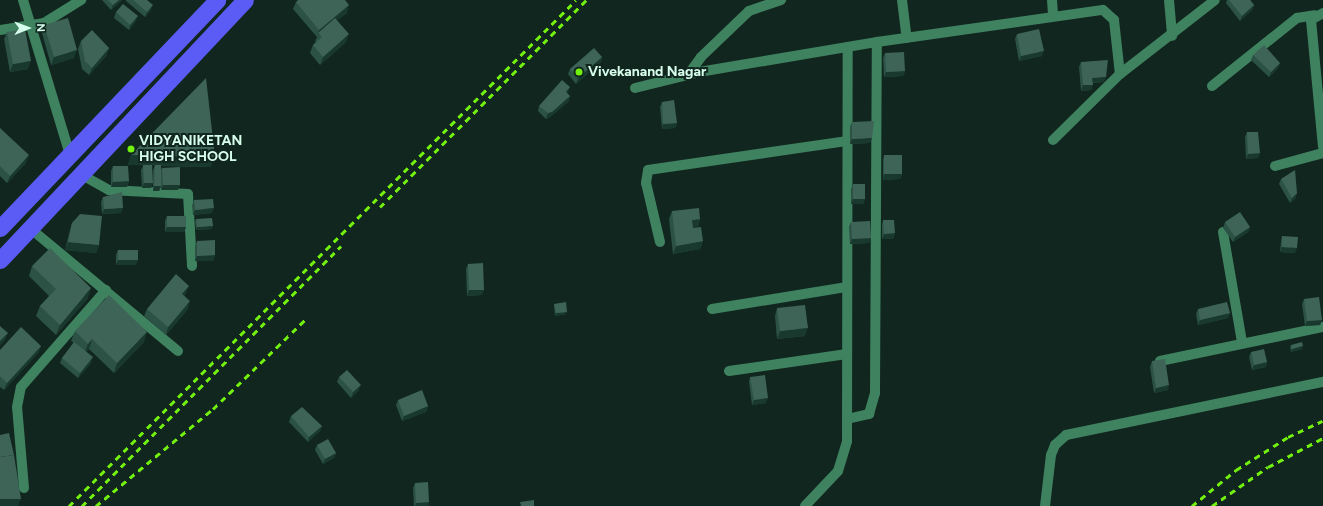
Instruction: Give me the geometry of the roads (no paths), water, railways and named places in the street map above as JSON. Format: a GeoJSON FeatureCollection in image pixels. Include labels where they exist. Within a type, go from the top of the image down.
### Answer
{"type":"FeatureCollection","features":[{"type":"Feature","properties":{"kind":"highway"},"geometry":{"type":"LineString","coordinates":[[0,228],[217,0]]}},
{"type":"Feature","properties":{"kind":"highway"},"geometry":{"type":"LineString","coordinates":[[0,260],[82,175],[245,0]]}},
{"type":"Feature","properties":{"kind":"street"},"geometry":{"type":"LineString","coordinates":[[23,0],[29,26],[70,155]]}},
{"type":"Feature","properties":{"kind":"street"},"geometry":{"type":"LineString","coordinates":[[0,30],[29,26],[55,18],[81,0]]}},
{"type":"Feature","properties":{"kind":"street"},"geometry":{"type":"LineString","coordinates":[[688,75],[700,57],[749,11],[781,0]]}},
{"type":"Feature","properties":{"kind":"street"},"geometry":{"type":"LineString","coordinates":[[902,0],[907,38]]}},
{"type":"Feature","properties":{"kind":"street"},"geometry":{"type":"LineString","coordinates":[[1052,0],[1054,16]]}},
{"type":"Feature","properties":{"kind":"street"},"geometry":{"type":"LineString","coordinates":[[1108,0],[1108,11],[1114,20],[1120,74]]}},
{"type":"Feature","properties":{"kind":"street"},"geometry":{"type":"LineString","coordinates":[[1169,0],[1172,36]]}},
{"type":"Feature","properties":{"kind":"street"},"geometry":{"type":"LineString","coordinates":[[1053,140],[1120,74],[1172,36],[1215,0]]}},
{"type":"Feature","properties":{"kind":"street"},"geometry":{"type":"LineString","coordinates":[[635,88],[688,75],[877,42],[1054,16],[1108,11]]}},
{"type":"Feature","properties":{"kind":"street"},"geometry":{"type":"LineString","coordinates":[[1212,86],[1297,18],[1319,14]]}},
{"type":"Feature","properties":{"kind":"street"},"geometry":{"type":"LineString","coordinates":[[1319,14],[1311,20],[1323,146]]}},
{"type":"Feature","properties":{"kind":"street"},"geometry":{"type":"LineString","coordinates":[[847,419],[869,414],[876,393],[877,42]]}},
{"type":"Feature","properties":{"kind":"street"},"geometry":{"type":"LineString","coordinates":[[805,506],[838,471],[847,441],[848,47]]}},
{"type":"Feature","properties":{"kind":"street"},"geometry":{"type":"LineString","coordinates":[[660,242],[646,183],[648,170],[848,141]]}},
{"type":"Feature","properties":{"kind":"street"},"geometry":{"type":"LineString","coordinates":[[1275,166],[1323,154]]}},
{"type":"Feature","properties":{"kind":"street"},"geometry":{"type":"LineString","coordinates":[[82,175],[109,190],[188,194],[192,266]]}},
{"type":"Feature","properties":{"kind":"street"},"geometry":{"type":"LineString","coordinates":[[31,229],[178,351]]}},
{"type":"Feature","properties":{"kind":"street"},"geometry":{"type":"LineString","coordinates":[[1224,232],[1242,342]]}},
{"type":"Feature","properties":{"kind":"street"},"geometry":{"type":"LineString","coordinates":[[712,309],[847,287]]}},
{"type":"Feature","properties":{"kind":"street"},"geometry":{"type":"LineString","coordinates":[[24,488],[17,407],[22,386],[106,290]]}},
{"type":"Feature","properties":{"kind":"street"},"geometry":{"type":"LineString","coordinates":[[1160,361],[1242,342],[1323,327]]}},
{"type":"Feature","properties":{"kind":"street"},"geometry":{"type":"LineString","coordinates":[[729,371],[847,354]]}},
{"type":"Feature","properties":{"kind":"street"},"geometry":{"type":"LineString","coordinates":[[1045,506],[1051,455],[1055,444],[1066,435],[1323,382]]}},
{"type":"Feature","properties":{"kind":"railway"},"geometry":{"type":"LineString","coordinates":[[69,506],[576,0]]}},
{"type":"Feature","properties":{"kind":"railway"},"geometry":{"type":"LineString","coordinates":[[380,207],[586,0]]}},
{"type":"Feature","properties":{"kind":"railway"},"geometry":{"type":"LineString","coordinates":[[82,506],[341,246]]}},
{"type":"Feature","properties":{"kind":"railway"},"geometry":{"type":"LineString","coordinates":[[96,506],[213,409],[308,317]]}},
{"type":"Feature","properties":{"kind":"railway"},"geometry":{"type":"LineString","coordinates":[[1192,506],[1236,470],[1288,437],[1323,421]]}},
{"type":"Feature","properties":{"kind":"railway"},"geometry":{"type":"LineString","coordinates":[[1212,506],[1268,467],[1323,438]]}},
{"type":"Feature","properties":{"kind":"place","name":"Vivekanand Nagar"},"geometry":{"type":"Point","coordinates":[579,72]}},
{"type":"Feature","properties":{"kind":"place","name":"VIDYANIKETAN HIGH SCHOOL"},"geometry":{"type":"Point","coordinates":[131,149]}}]}
